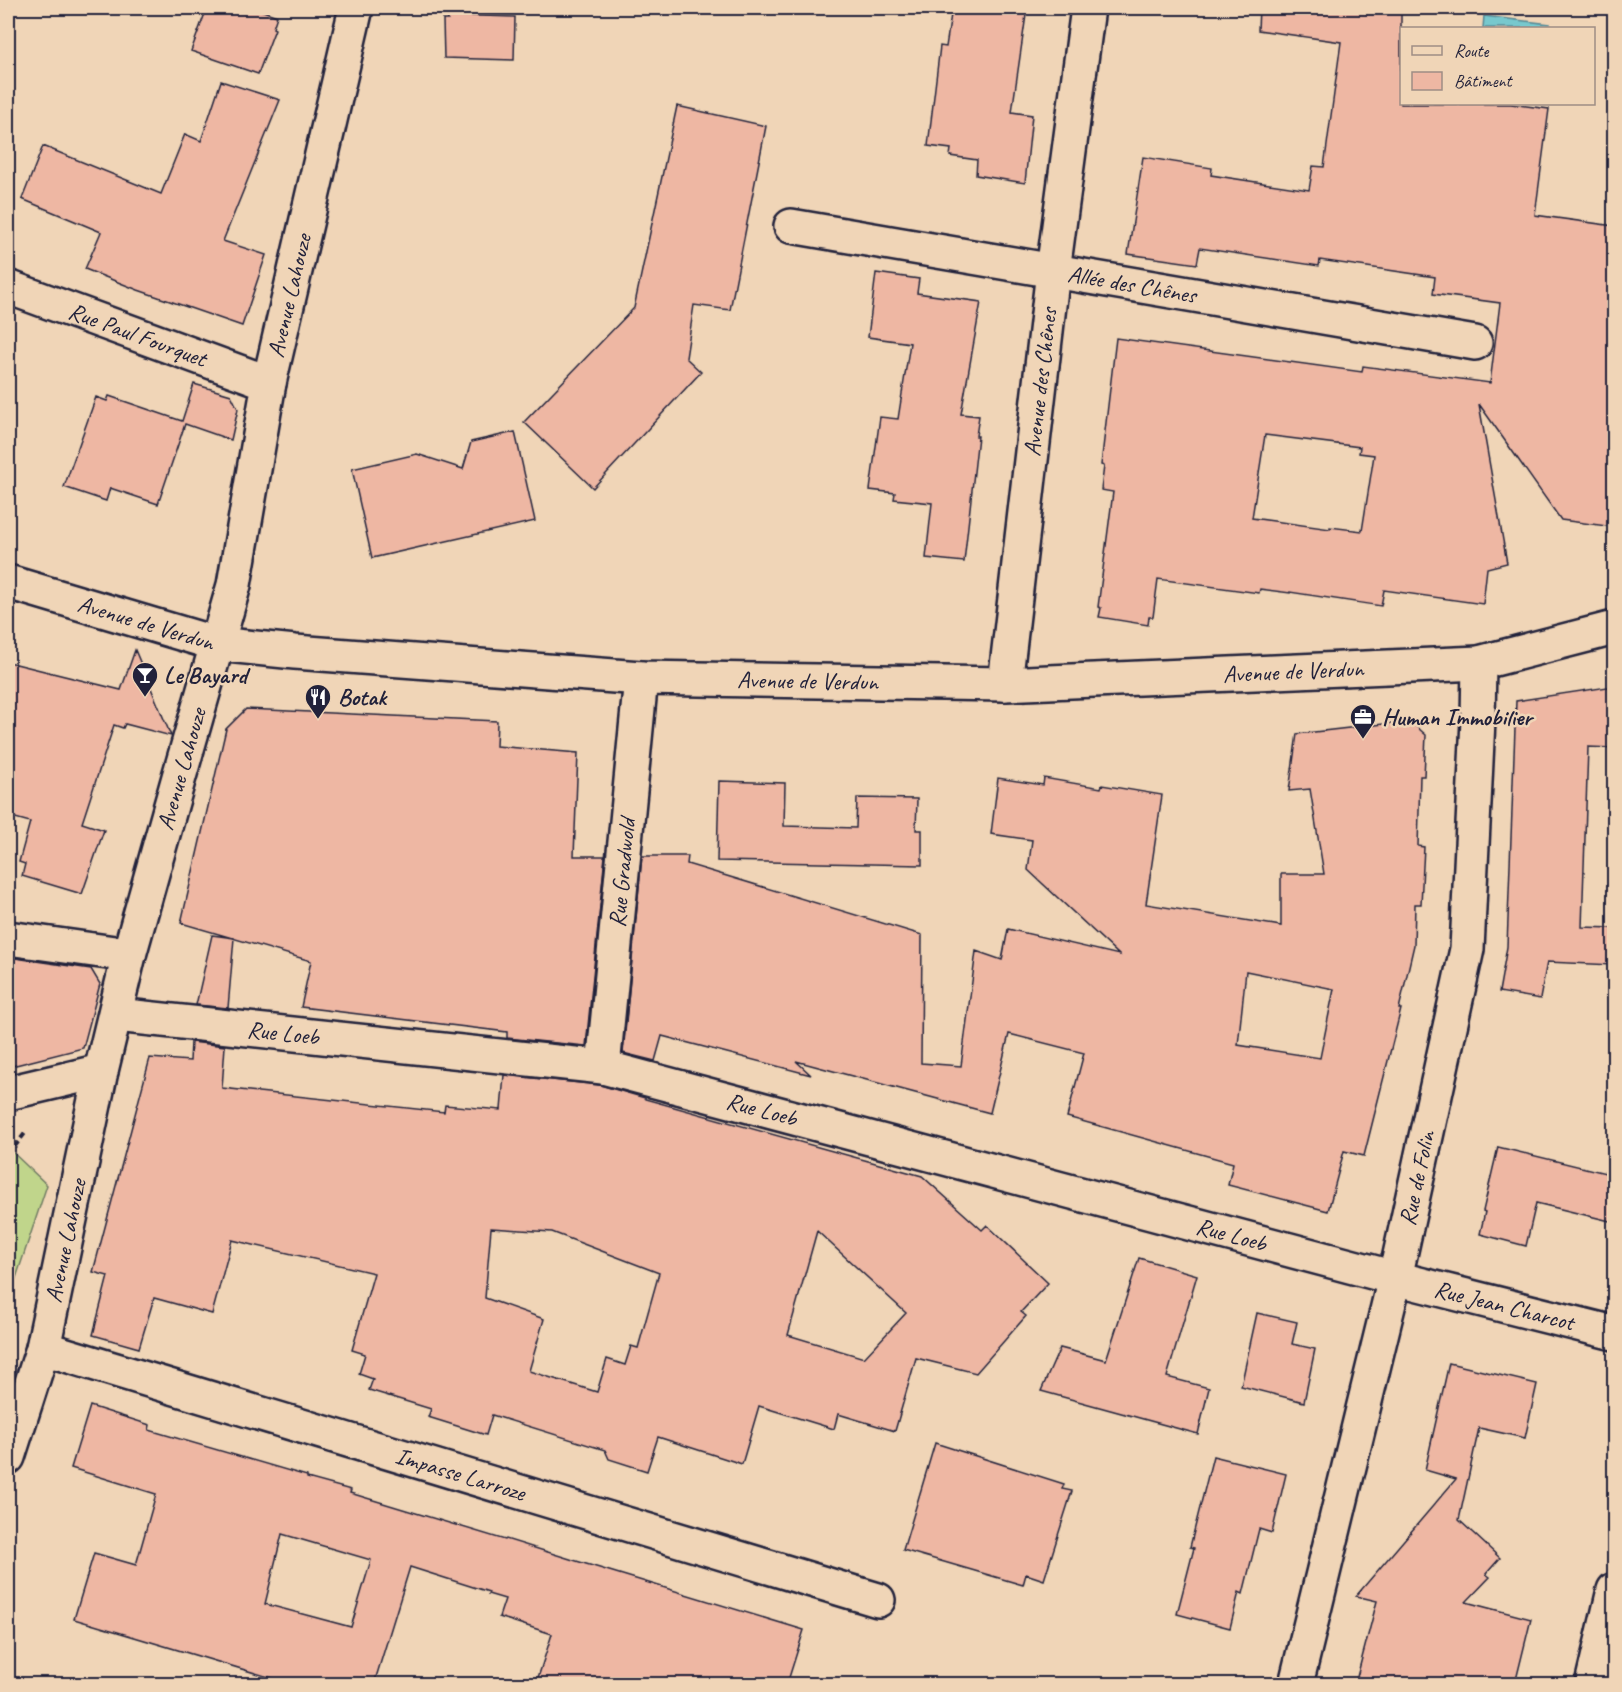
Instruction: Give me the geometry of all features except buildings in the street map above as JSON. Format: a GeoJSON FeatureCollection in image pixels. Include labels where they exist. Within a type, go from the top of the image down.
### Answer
{"type":"FeatureCollection","features":[{"type":"Feature","properties":{"kind":"street","name":"Avenue Lahouze"},"geometry":{"type":"LineString","coordinates":[[8,1457],[43,1348],[101,1071],[129,956],[234,585],[269,383],[356,8]]}},
{"type":"Feature","properties":{"kind":"street","name":"Avenue des Chênes"},"geometry":{"type":"LineString","coordinates":[[1005,684],[1053,271],[1088,8]]}},
{"type":"Feature","properties":{"kind":"street","name":"Allée des Chênes"},"geometry":{"type":"LineString","coordinates":[[791,226],[1474,343]]}},
{"type":"Feature","properties":{"kind":"street","name":"Rue Paul Fourquet"},"geometry":{"type":"LineString","coordinates":[[8,287],[269,383]]}},
{"type":"Feature","properties":{"kind":"street","name":"Avenue de Verdun"},"geometry":{"type":"LineString","coordinates":[[8,582],[217,644],[641,678],[1005,684],[1479,663],[1614,628]]}},
{"type":"Feature","properties":{"kind":"street","name":"Rue de Folin"},"geometry":{"type":"LineString","coordinates":[[1296,1684],[1395,1278],[1467,949],[1479,663]]}},
{"type":"Feature","properties":{"kind":"street","name":"Rue Gradwold"},"geometry":{"type":"LineString","coordinates":[[603,1067],[641,678]]}},
{"type":"Feature","properties":{"kind":"street"},"geometry":{"type":"LineString","coordinates":[[8,938],[129,956]]}},
{"type":"Feature","properties":{"kind":"street","name":"Rue Loeb"},"geometry":{"type":"LineString","coordinates":[[116,1015],[603,1067],[1395,1278]]}},
{"type":"Feature","properties":{"kind":"street"},"geometry":{"type":"LineString","coordinates":[[8,1093],[101,1071]]}},
{"type":"Feature","properties":{"kind":"street","name":"Rue Jean Charcot"},"geometry":{"type":"LineString","coordinates":[[1395,1278],[1614,1333]]}},
{"type":"Feature","properties":{"kind":"street","name":"Impasse Larroze"},"geometry":{"type":"LineString","coordinates":[[43,1348],[878,1600]]}},
{"type":"Feature","properties":{"kind":"street"},"geometry":{"type":"LineString","coordinates":[[1592,1684],[1614,1590]]}},
{"type":"Feature","properties":{"kind":"green space"},"geometry":{"type":"Polygon","coordinates":[[[8,1148],[47,1185],[8,1302],[8,1148]]]}},
{"type":"Feature","properties":{"kind":"water"},"geometry":{"type":"Polygon","coordinates":[[[1484,16],[1550,24],[1549,27],[1483,27],[1484,16]]]}},
{"type":"Feature","properties":{"kind":"place","name":"Le Bayard"},"geometry":{"type":"Point","coordinates":[145,698]}},
{"type":"Feature","properties":{"kind":"place","name":"Botak"},"geometry":{"type":"Point","coordinates":[318,720]}},
{"type":"Feature","properties":{"kind":"place","name":"Human Immobilier"},"geometry":{"type":"Point","coordinates":[1363,740]}}]}
